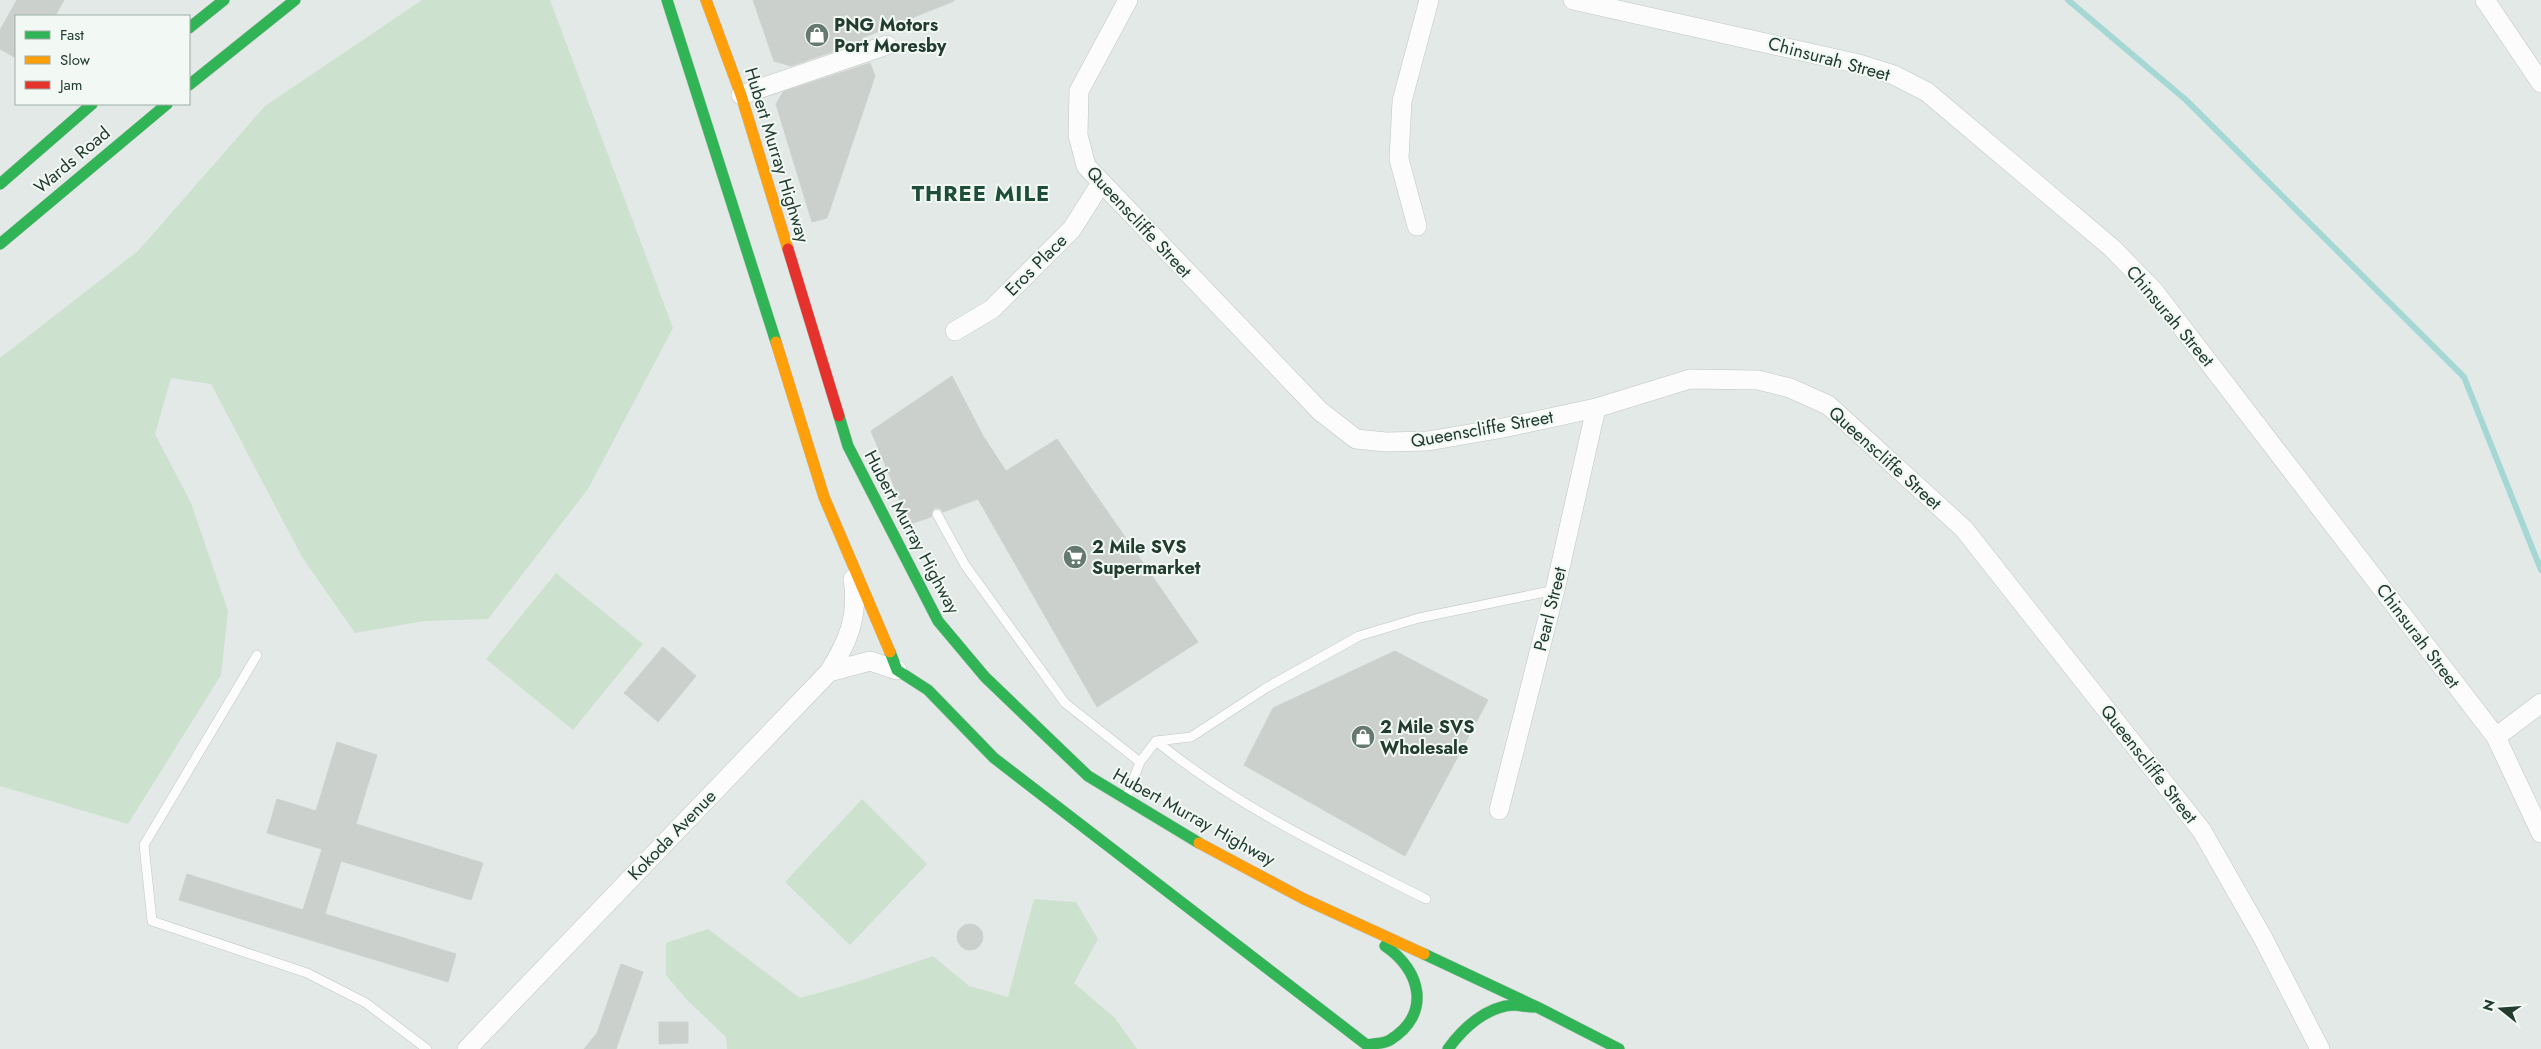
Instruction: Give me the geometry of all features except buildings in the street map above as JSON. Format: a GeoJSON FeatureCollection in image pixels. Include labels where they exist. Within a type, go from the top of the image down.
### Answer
{"type":"FeatureCollection","features":[{"type":"Feature","properties":{"kind":"main road"},"geometry":{"type":"LineString","coordinates":[[190,27],[224,0]]}},
{"type":"Feature","properties":{"kind":"main road"},"geometry":{"type":"LineString","coordinates":[[190,85],[295,0]]}},
{"type":"Feature","properties":{"kind":"main road"},"geometry":{"type":"LineString","coordinates":[[667,0],[795,400],[824,497],[897,670],[928,690],[994,758],[1370,1047],[1389,1041],[1408,1023],[1416,1008],[1418,986],[1408,966],[1394,950],[1327,920],[1304,899]]}},
{"type":"Feature","properties":{"kind":"main road","name":"Hubert Murray Highway"},"geometry":{"type":"LineString","coordinates":[[706,0],[741,95],[848,446],[938,621],[985,677],[1088,776],[1183,836],[1304,899],[1539,1008],[1619,1049]]}},
{"type":"Feature","properties":{"kind":"main road","name":"Wards Road"},"geometry":{"type":"LineString","coordinates":[[0,184],[91,105]]}},
{"type":"Feature","properties":{"kind":"main road","name":"Wards Road"},"geometry":{"type":"LineString","coordinates":[[0,244],[166,105]]}},
{"type":"Feature","properties":{"kind":"main road"},"geometry":{"type":"LineString","coordinates":[[1448,1049],[1465,1027],[1482,1016],[1513,1005],[1539,1008]]}},
{"type":"Feature","properties":{"kind":"street","name":"Queenscliffe Street"},"geometry":{"type":"LineString","coordinates":[[1128,0],[1079,91],[1078,135],[1086,166],[1313,404],[1356,439],[1386,442],[1428,442],[1596,408],[1690,379],[1732,378],[1758,380],[1790,388],[1828,405],[1964,529],[2202,831],[2263,938],[2320,1049]]}},
{"type":"Feature","properties":{"kind":"street"},"geometry":{"type":"LineString","coordinates":[[1417,226],[1398,159],[1402,101],[1429,0]]}},
{"type":"Feature","properties":{"kind":"street","name":"Chinsurah Street"},"geometry":{"type":"LineString","coordinates":[[1573,0],[1859,64],[1894,75],[1927,92],[2112,248],[2154,291],[2496,737],[2541,832]]}},
{"type":"Feature","properties":{"kind":"street"},"geometry":{"type":"LineString","coordinates":[[2485,0],[2541,84]]}},
{"type":"Feature","properties":{"kind":"street"},"geometry":{"type":"LineString","coordinates":[[741,95],[887,45]]}},
{"type":"Feature","properties":{"kind":"street","name":"Eros Place"},"geometry":{"type":"LineString","coordinates":[[955,331],[992,309],[1072,229],[1101,183]]}},
{"type":"Feature","properties":{"kind":"street","name":"Pearl Street"},"geometry":{"type":"LineString","coordinates":[[1499,810],[1555,590],[1596,408]]}},
{"type":"Feature","properties":{"kind":"street","name":"Kokoda Avenue"},"geometry":{"type":"LineString","coordinates":[[467,1049],[829,672],[846,646],[854,615],[854,591],[850,559]]}},
{"type":"Feature","properties":{"kind":"street"},"geometry":{"type":"LineString","coordinates":[[829,672],[870,661],[897,670]]}},
{"type":"Feature","properties":{"kind":"street"},"geometry":{"type":"LineString","coordinates":[[2496,737],[2541,703]]}},
{"type":"Feature","properties":{"kind":"lane"},"geometry":{"type":"LineString","coordinates":[[937,514],[965,565],[1065,703],[1140,762]]}},
{"type":"Feature","properties":{"kind":"lane"},"geometry":{"type":"LineString","coordinates":[[1125,801],[1140,762],[1156,741],[1191,737],[1266,688],[1359,636],[1399,623],[1555,590]]}},
{"type":"Feature","properties":{"kind":"lane"},"geometry":{"type":"LineString","coordinates":[[257,655],[144,845],[152,921],[307,973],[366,1003],[427,1049]]}},
{"type":"Feature","properties":{"kind":"lane"},"geometry":{"type":"LineString","coordinates":[[1156,741],[1191,769],[1312,841],[1426,899]]}},
{"type":"Feature","properties":{"kind":"green space"},"geometry":{"type":"Polygon","coordinates":[[[422,0],[550,0],[673,328],[588,489],[488,619],[424,621],[355,633],[302,557],[211,384],[171,378],[155,434],[191,503],[228,611],[221,675],[128,824],[0,786],[0,358],[138,251],[265,106],[422,0]]]}},
{"type":"Feature","properties":{"kind":"green space"},"geometry":{"type":"Polygon","coordinates":[[[556,573],[643,644],[573,730],[486,659],[556,573]]]}},
{"type":"Feature","properties":{"kind":"green space"},"geometry":{"type":"Polygon","coordinates":[[[862,799],[927,864],[850,945],[785,882],[862,799]]]}},
{"type":"Feature","properties":{"kind":"green space"},"geometry":{"type":"Polygon","coordinates":[[[1034,899],[1076,902],[1098,939],[1074,983],[1115,1018],[1137,1049],[727,1049],[726,1037],[686,999],[666,975],[666,943],[708,929],[800,998],[850,984],[933,956],[969,986],[1008,997],[1034,899]]]}},
{"type":"Feature","properties":{"kind":"waterway"},"geometry":{"type":"LineString","coordinates":[[2068,0],[2186,100],[2464,377],[2541,570]]}},
{"type":"Feature","properties":{"kind":"traffic: fast"},"geometry":{"type":"LineString","coordinates":[[190,27],[224,0]]}},
{"type":"Feature","properties":{"kind":"traffic: fast"},"geometry":{"type":"LineString","coordinates":[[190,84],[295,0]]}},
{"type":"Feature","properties":{"kind":"traffic: fast"},"geometry":{"type":"LineString","coordinates":[[667,0],[776,342]]}},
{"type":"Feature","properties":{"kind":"traffic: fast"},"geometry":{"type":"LineString","coordinates":[[0,184],[91,105]]}},
{"type":"Feature","properties":{"kind":"traffic: fast"},"geometry":{"type":"LineString","coordinates":[[0,244],[166,105]]}},
{"type":"Feature","properties":{"kind":"traffic: fast"},"geometry":{"type":"LineString","coordinates":[[839,416],[848,446],[938,621],[985,677],[1088,776],[1199,843]]}},
{"type":"Feature","properties":{"kind":"traffic: fast"},"geometry":{"type":"LineString","coordinates":[[890,652],[897,670],[928,690],[994,758],[1372,1049]]}},
{"type":"Feature","properties":{"kind":"traffic: fast"},"geometry":{"type":"LineString","coordinates":[[1368,1045],[1390,1040],[1412,1018],[1416,1005],[1417,992],[1407,967],[1385,946]]}},
{"type":"Feature","properties":{"kind":"traffic: fast"},"geometry":{"type":"LineString","coordinates":[[1424,954],[1539,1008],[1619,1049]]}},
{"type":"Feature","properties":{"kind":"traffic: fast"},"geometry":{"type":"LineString","coordinates":[[1448,1049],[1468,1026],[1485,1014],[1513,1005],[1533,1007]]}},
{"type":"Feature","properties":{"kind":"traffic: slow"},"geometry":{"type":"LineString","coordinates":[[706,0],[741,95],[788,249]]}},
{"type":"Feature","properties":{"kind":"traffic: slow"},"geometry":{"type":"LineString","coordinates":[[776,342],[824,497],[890,652]]}},
{"type":"Feature","properties":{"kind":"traffic: slow"},"geometry":{"type":"LineString","coordinates":[[1199,843],[1304,899],[1424,954]]}},
{"type":"Feature","properties":{"kind":"traffic: jam"},"geometry":{"type":"LineString","coordinates":[[788,249],[839,416]]}},
{"type":"Feature","properties":{"kind":"place","name":"PNG Motors Port Moresby"},"geometry":{"type":"Point","coordinates":[817,35]}},
{"type":"Feature","properties":{"kind":"place","name":"2 Mile SVS Supermarket"},"geometry":{"type":"Point","coordinates":[1075,557]}},
{"type":"Feature","properties":{"kind":"place","name":"2 Mile SVS Wholesale"},"geometry":{"type":"Point","coordinates":[1363,737]}},
{"type":"Feature","properties":{"kind":"district","name":"THREE MILE"},"geometry":{"type":"Point","coordinates":[981,193]}}]}
